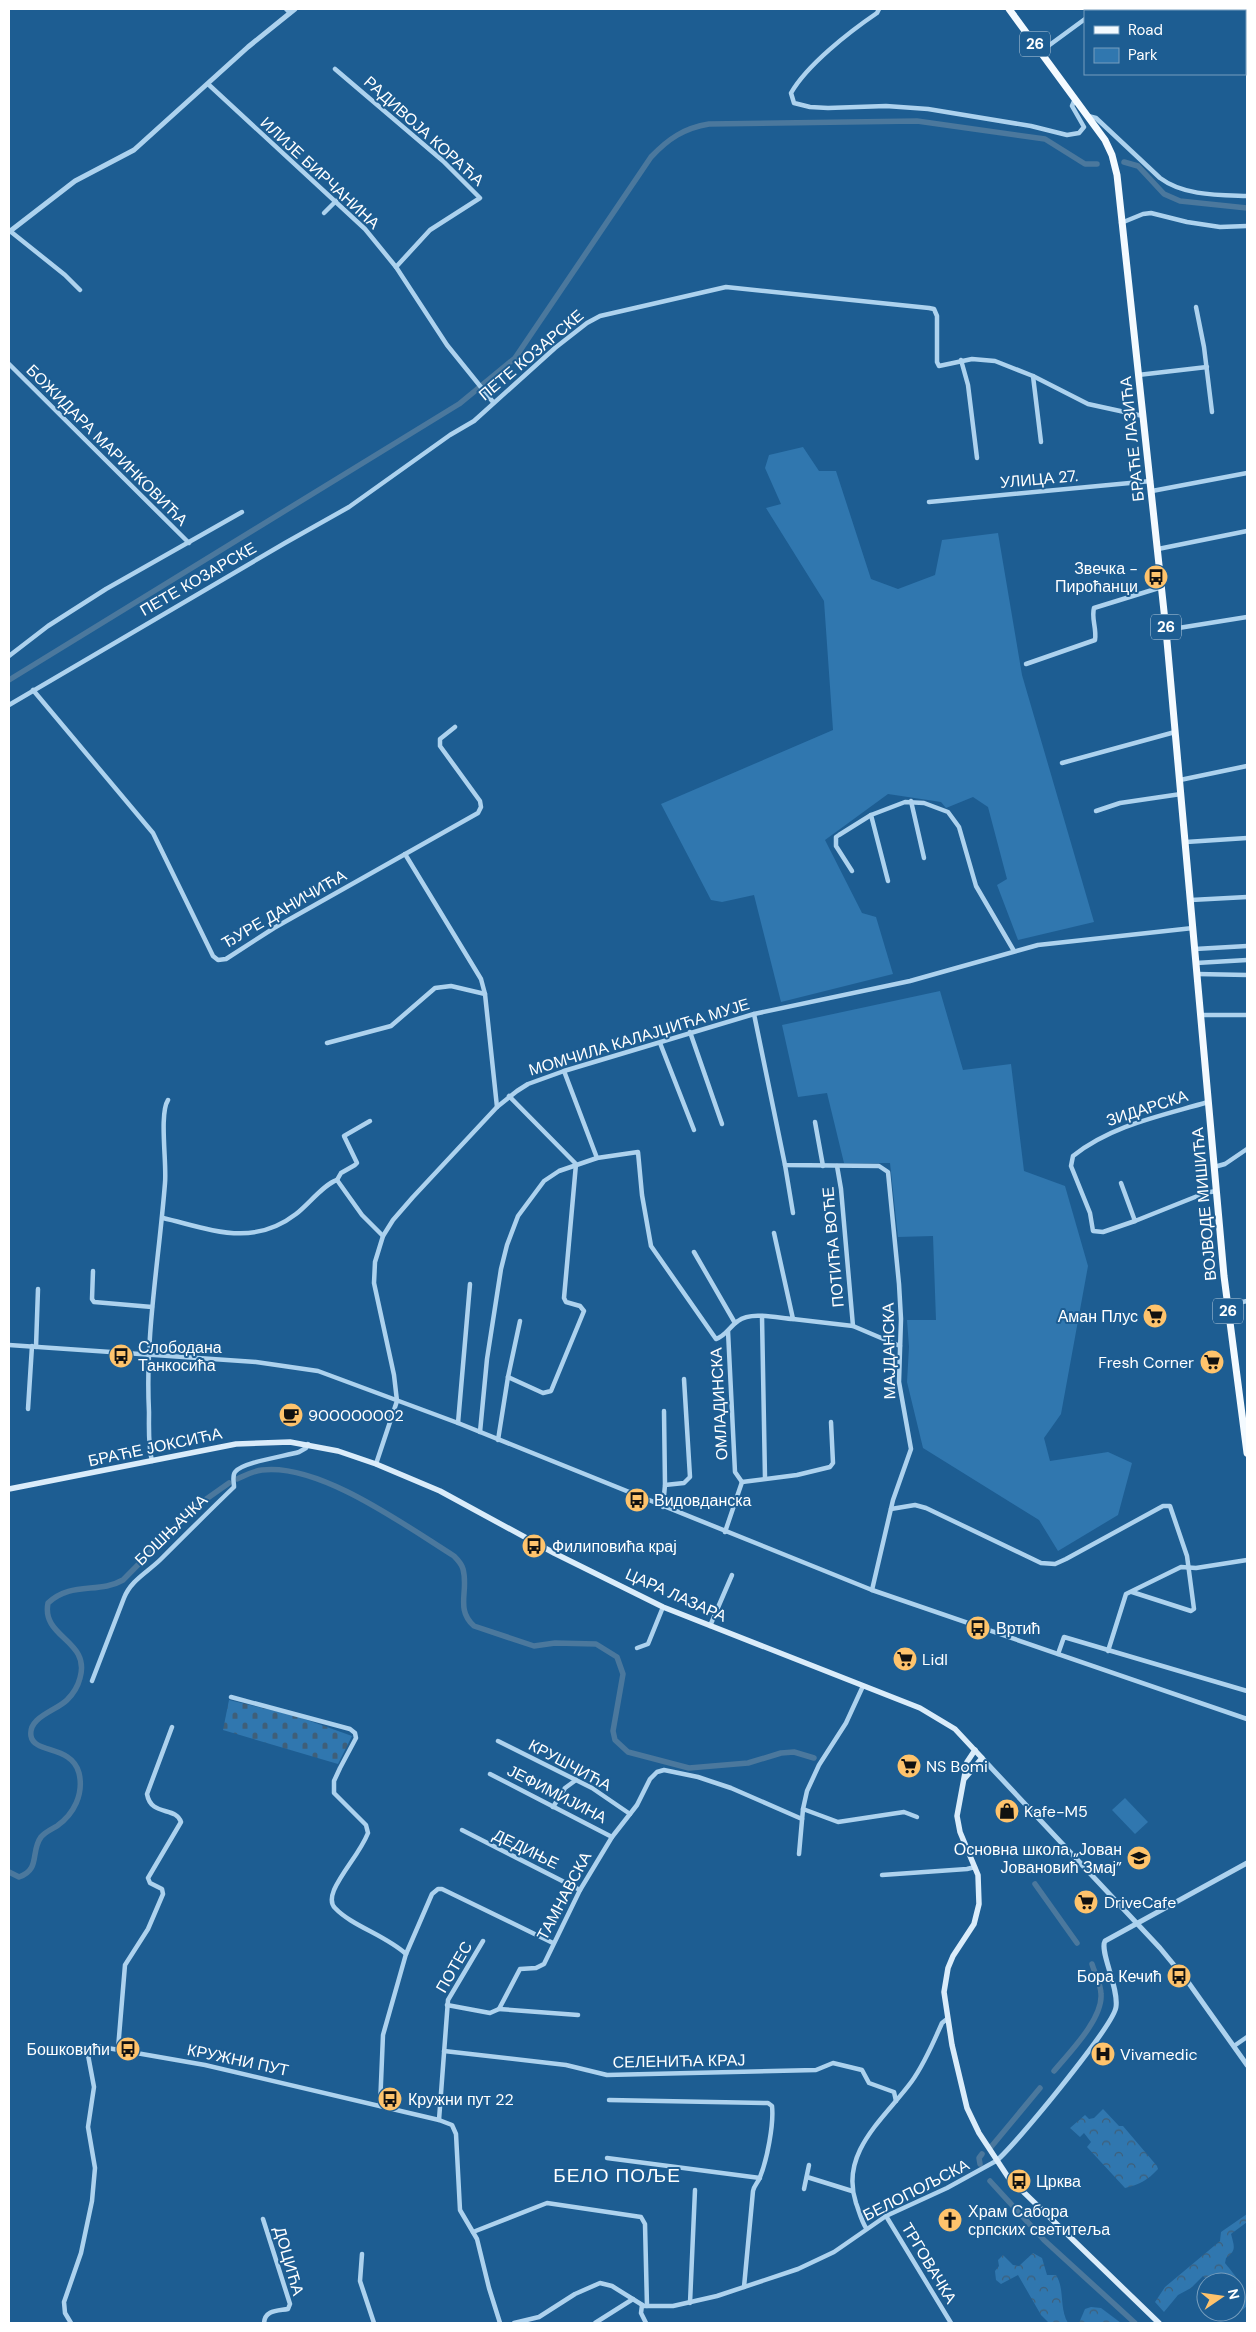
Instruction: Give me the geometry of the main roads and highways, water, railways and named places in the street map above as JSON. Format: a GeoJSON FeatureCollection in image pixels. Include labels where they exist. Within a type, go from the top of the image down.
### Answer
{"type":"FeatureCollection","features":[{"type":"Feature","properties":{"kind":"main road","name":"БРАЋЕ ЛАЗИЋА"},"geometry":{"type":"LineString","coordinates":[[1009,9],[1105,140],[1112,155],[1116,175],[1162,587],[1208,1102]]}},
{"type":"Feature","properties":{"kind":"main road","name":"ВОЈВОДЕ МИШИЋА"},"geometry":{"type":"LineString","coordinates":[[1208,1102],[1228,1305],[1247,1453]]}},
{"type":"Feature","properties":{"kind":"main road","name":"БРАЋЕ ЈОКСИЋА"},"geometry":{"type":"LineString","coordinates":[[9,1489],[236,1444],[281,1441],[308,1444],[376,1464]]}},
{"type":"Feature","properties":{"kind":"main road","name":"ЦАРА ЛАЗАРА"},"geometry":{"type":"LineString","coordinates":[[376,1464],[447,1495],[554,1553],[663,1607],[908,1703],[937,1717],[954,1730],[982,1758],[965,1778]]}},
{"type":"Feature","properties":{"kind":"main road"},"geometry":{"type":"LineString","coordinates":[[975,1750],[967,1762],[958,1807],[958,1824],[975,1866],[980,1884],[979,1904],[974,1924],[953,1956],[948,1968],[944,1992],[947,2019],[967,2108],[996,2161],[1008,2177],[1159,2323]]}},
{"type":"Feature","properties":{"kind":"waterway"},"geometry":{"type":"LineString","coordinates":[[9,680],[459,404],[515,358],[651,157],[670,140],[684,131],[709,124],[917,121],[1045,139],[1085,164],[1097,164]]}},
{"type":"Feature","properties":{"kind":"waterway"},"geometry":{"type":"LineString","coordinates":[[1124,162],[1138,166],[1164,194],[1180,201],[1247,208]]}},
{"type":"Feature","properties":{"kind":"waterway"},"geometry":{"type":"LineString","coordinates":[[237,1479],[262,1470],[285,1470],[310,1476],[336,1486],[387,1514],[454,1556],[460,1562],[465,1585],[465,1613],[468,1620],[474,1626],[534,1646],[555,1643],[596,1644],[617,1657],[623,1674],[613,1731],[615,1740],[628,1752],[689,1768],[748,1763],[781,1753],[794,1752],[814,1758]]}},
{"type":"Feature","properties":{"kind":"waterway"},"geometry":{"type":"LineString","coordinates":[[9,1872],[19,1877],[26,1874],[33,1865],[36,1848],[41,1837],[68,1816],[79,1796],[80,1781],[75,1764],[62,1754],[34,1742],[31,1736],[31,1729],[38,1719],[67,1700],[75,1690],[80,1678],[81,1665],[79,1655],[52,1624],[48,1615],[48,1603],[66,1592],[114,1584],[123,1580],[195,1507],[229,1483]]}},
{"type":"Feature","properties":{"kind":"waterway"},"geometry":{"type":"LineString","coordinates":[[1035,1884],[1077,1943]]}},
{"type":"Feature","properties":{"kind":"waterway"},"geometry":{"type":"LineString","coordinates":[[1054,2071],[1084,2035],[1097,2014],[1101,1990],[1092,1964]]}},
{"type":"Feature","properties":{"kind":"waterway"},"geometry":{"type":"LineString","coordinates":[[991,2147],[1040,2088]]}},
{"type":"Feature","properties":{"kind":"waterway"},"geometry":{"type":"LineString","coordinates":[[980,2164],[979,2158],[982,2154]]}},
{"type":"Feature","properties":{"kind":"waterway"},"geometry":{"type":"LineString","coordinates":[[990,2181],[1044,2240],[1135,2323]]}},
{"type":"Feature","properties":{"kind":"place","name":"Звечка - Пироћанци"},"geometry":{"type":"Point","coordinates":[1156,577]}},
{"type":"Feature","properties":{"kind":"place","name":"Аман Плус"},"geometry":{"type":"Point","coordinates":[1155,1316]}},
{"type":"Feature","properties":{"kind":"place","name":"Слободана Танкосића"},"geometry":{"type":"Point","coordinates":[121,1356]}},
{"type":"Feature","properties":{"kind":"place","name":"Fresh Corner"},"geometry":{"type":"Point","coordinates":[1212,1362]}},
{"type":"Feature","properties":{"kind":"place","name":"900000002"},"geometry":{"type":"Point","coordinates":[291,1415]}},
{"type":"Feature","properties":{"kind":"place","name":"Видовданска"},"geometry":{"type":"Point","coordinates":[637,1500]}},
{"type":"Feature","properties":{"kind":"place","name":"Филиповића крај"},"geometry":{"type":"Point","coordinates":[534,1546]}},
{"type":"Feature","properties":{"kind":"place","name":"Вртић"},"geometry":{"type":"Point","coordinates":[978,1628]}},
{"type":"Feature","properties":{"kind":"place","name":"Lidl"},"geometry":{"type":"Point","coordinates":[905,1659]}},
{"type":"Feature","properties":{"kind":"place","name":"NS Bomi"},"geometry":{"type":"Point","coordinates":[909,1766]}},
{"type":"Feature","properties":{"kind":"place","name":"Kafe-M5"},"geometry":{"type":"Point","coordinates":[1007,1811]}},
{"type":"Feature","properties":{"kind":"place","name":"Основна школа „Јован Јовановић Змај”"},"geometry":{"type":"Point","coordinates":[1139,1858]}},
{"type":"Feature","properties":{"kind":"place","name":"DriveCafe"},"geometry":{"type":"Point","coordinates":[1086,1902]}},
{"type":"Feature","properties":{"kind":"place","name":"Бора Кечић"},"geometry":{"type":"Point","coordinates":[1179,1976]}},
{"type":"Feature","properties":{"kind":"place","name":"Бошковићи"},"geometry":{"type":"Point","coordinates":[128,2049]}},
{"type":"Feature","properties":{"kind":"place","name":"Vivamedic"},"geometry":{"type":"Point","coordinates":[1103,2054]}},
{"type":"Feature","properties":{"kind":"place","name":"Кружни пут 22"},"geometry":{"type":"Point","coordinates":[390,2099]}},
{"type":"Feature","properties":{"kind":"place","name":"Црква"},"geometry":{"type":"Point","coordinates":[1019,2181]}},
{"type":"Feature","properties":{"kind":"place","name":"Храм Сабора српских светитеља"},"geometry":{"type":"Point","coordinates":[950,2220]}},
{"type":"Feature","properties":{"kind":"district","name":"БЕЛО ПОЉЕ"},"geometry":{"type":"Point","coordinates":[617,2175]}}]}
